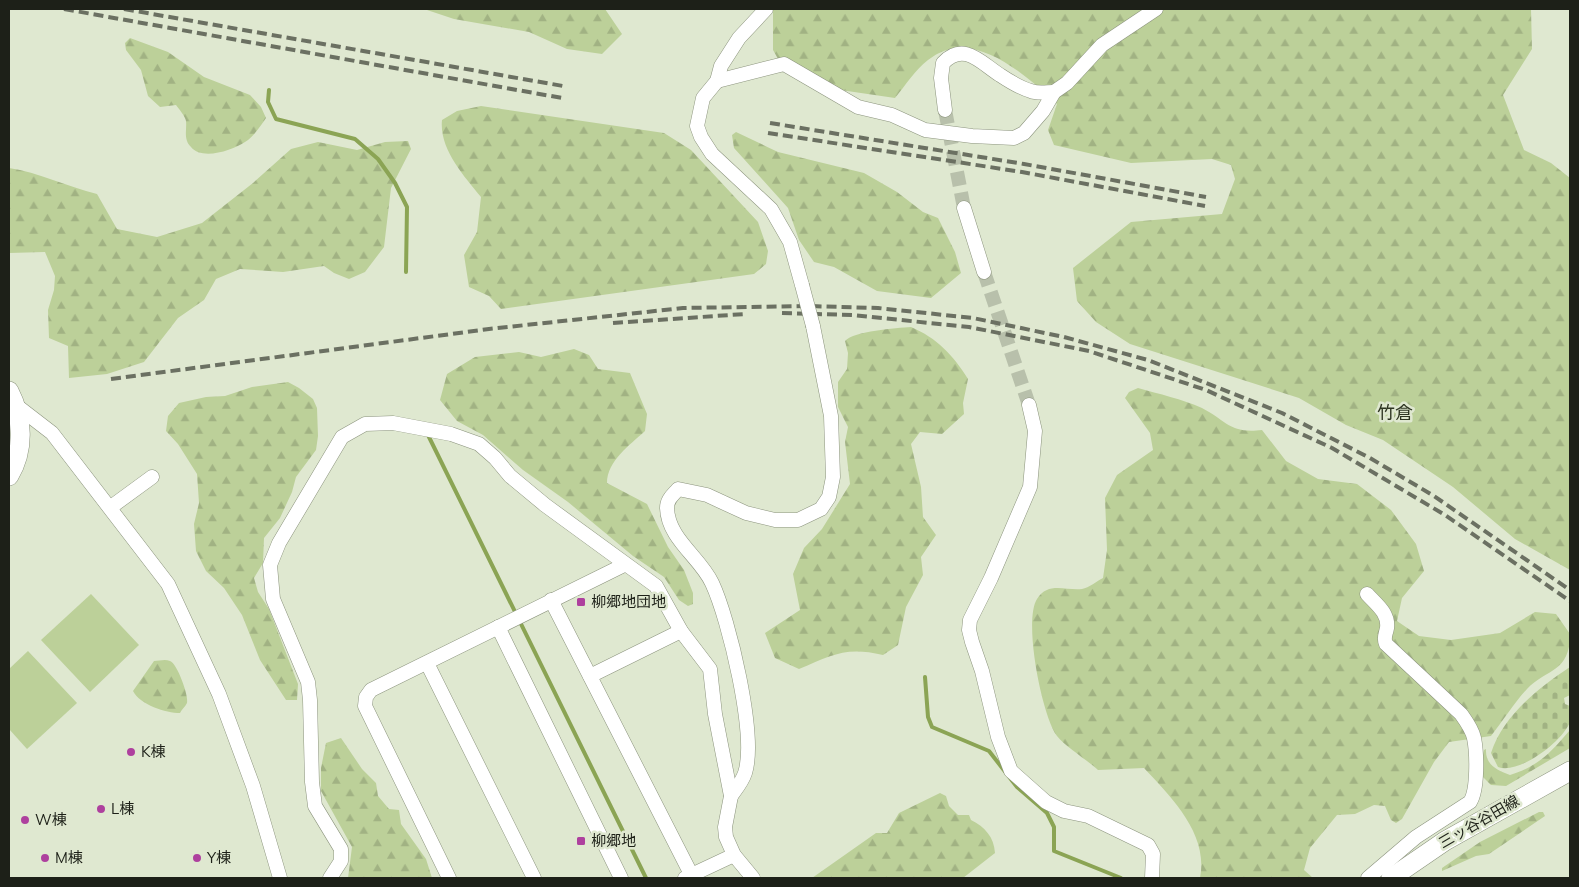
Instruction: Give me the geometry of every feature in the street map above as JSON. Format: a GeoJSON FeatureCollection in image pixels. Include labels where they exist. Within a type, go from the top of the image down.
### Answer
{"type":"FeatureCollection","features":[{"type":"Feature","properties":{"kind":"main road"},"geometry":{"type":"LineString","coordinates":[[9,476],[19,447],[21,428],[11,395]]}},
{"type":"Feature","properties":{"kind":"main road","name":"三ッ谷谷田線"},"geometry":{"type":"LineString","coordinates":[[1391,878],[1445,841],[1570,771]]}},
{"type":"Feature","properties":{"kind":"street"},"geometry":{"type":"LineString","coordinates":[[754,878],[734,855],[726,837],[725,827],[731,796],[746,772],[747,736],[735,655],[726,617],[711,581],[676,535],[667,508],[669,498],[678,489],[707,495],[746,513],[775,520],[798,520],[821,509],[829,497],[832,477],[831,416],[813,326],[790,242],[771,209],[712,154],[701,137],[697,126],[703,98],[716,81],[721,66],[739,38],[766,9]]}},
{"type":"Feature","properties":{"kind":"street"},"geometry":{"type":"LineString","coordinates":[[716,81],[784,64],[858,107],[892,115],[925,130],[1000,139],[1014,138],[1024,133],[1043,111],[1054,92],[1067,83],[1102,45],[1156,9]]}},
{"type":"Feature","properties":{"kind":"street"},"geometry":{"type":"LineString","coordinates":[[945,110],[941,78],[944,63],[956,54],[965,53],[975,56],[999,74],[1030,91],[1054,92]]}},
{"type":"Feature","properties":{"kind":"street"},"geometry":{"type":"LineString","coordinates":[[964,208],[984,272]]}},
{"type":"Feature","properties":{"kind":"street"},"geometry":{"type":"LineString","coordinates":[[11,395],[52,433],[111,507],[168,584],[219,694],[253,786],[280,878]]}},
{"type":"Feature","properties":{"kind":"street"},"geometry":{"type":"LineString","coordinates":[[1029,405],[1036,432],[1030,487],[995,570],[970,620],[969,630],[982,671],[998,737],[1011,771],[1046,802],[1064,810],[1088,816],[1148,845],[1153,854],[1152,878]]}},
{"type":"Feature","properties":{"kind":"street"},"geometry":{"type":"LineString","coordinates":[[330,878],[341,861],[341,848],[315,806],[312,782],[308,682],[273,599],[270,565],[279,543],[342,437],[366,424],[393,423],[434,430],[468,438],[479,444],[495,458],[510,476],[545,505],[656,586],[681,631],[710,668],[715,714],[731,796]]}},
{"type":"Feature","properties":{"kind":"street"},"geometry":{"type":"LineString","coordinates":[[111,507],[152,477]]}},
{"type":"Feature","properties":{"kind":"street"},"geometry":{"type":"LineString","coordinates":[[449,878],[365,706],[366,697],[370,690],[624,564]]}},
{"type":"Feature","properties":{"kind":"street"},"geometry":{"type":"LineString","coordinates":[[1366,594],[1385,614],[1387,621],[1384,640],[1386,644],[1461,714],[1470,726],[1474,738],[1475,776],[1474,796],[1470,802],[1416,837],[1368,878]]}},
{"type":"Feature","properties":{"kind":"street"},"geometry":{"type":"LineString","coordinates":[[551,600],[690,877],[734,855]]}},
{"type":"Feature","properties":{"kind":"street"},"geometry":{"type":"LineString","coordinates":[[498,627],[621,878]]}},
{"type":"Feature","properties":{"kind":"street"},"geometry":{"type":"LineString","coordinates":[[590,676],[681,631]]}},
{"type":"Feature","properties":{"kind":"street"},"geometry":{"type":"LineString","coordinates":[[427,662],[534,878]]}},
{"type":"Feature","properties":{"kind":"green space"},"geometry":{"type":"Polygon","coordinates":[[[424,9],[605,9],[622,34],[602,54],[567,49],[529,32],[454,19],[424,9]]]}},
{"type":"Feature","properties":{"kind":"green space"},"geometry":{"type":"Polygon","coordinates":[[[773,9],[1531,9],[1532,49],[1503,95],[1524,150],[1551,163],[1570,178],[1570,570],[1515,539],[1453,487],[1383,440],[1346,425],[1299,398],[1130,344],[1096,322],[1077,301],[1073,268],[1131,222],[1222,214],[1235,179],[1231,165],[1212,159],[1131,163],[1054,145],[1048,130],[1057,104],[1013,68],[997,58],[979,51],[962,48],[945,51],[928,60],[914,73],[895,98],[820,87],[786,73],[773,50],[773,9]]]}},
{"type":"Feature","properties":{"kind":"green space"},"geometry":{"type":"Polygon","coordinates":[[[130,38],[168,52],[204,77],[250,95],[261,107],[266,118],[254,134],[240,145],[218,153],[210,154],[196,151],[187,141],[185,119],[176,105],[160,107],[148,96],[141,70],[126,50],[125,43],[130,38]]]}},
{"type":"Feature","properties":{"kind":"green space"},"geometry":{"type":"Polygon","coordinates":[[[481,106],[664,133],[691,150],[758,222],[768,251],[766,264],[754,274],[501,309],[489,296],[469,287],[464,255],[477,232],[481,197],[454,162],[444,141],[442,131],[442,120],[457,111],[481,106]]]}},
{"type":"Feature","properties":{"kind":"green space"},"geometry":{"type":"Polygon","coordinates":[[[736,132],[778,152],[864,173],[897,192],[923,212],[938,218],[955,252],[961,273],[931,298],[877,291],[834,267],[814,262],[799,240],[788,208],[734,148],[732,135],[736,132]]]}},
{"type":"Feature","properties":{"kind":"green space"},"geometry":{"type":"Polygon","coordinates":[[[408,141],[411,149],[391,188],[384,247],[365,272],[349,279],[334,273],[324,266],[283,272],[240,269],[216,279],[204,300],[178,318],[144,362],[107,374],[69,378],[68,346],[49,338],[48,310],[54,290],[55,276],[45,252],[9,253],[9,168],[97,194],[117,229],[157,237],[202,223],[253,183],[291,149],[318,142],[357,150],[385,142],[408,141]]]}},
{"type":"Feature","properties":{"kind":"green space"},"geometry":{"type":"Polygon","coordinates":[[[911,327],[929,336],[944,348],[968,379],[963,403],[964,414],[942,434],[920,432],[911,444],[921,487],[923,517],[936,535],[921,557],[923,575],[906,607],[898,645],[883,655],[859,651],[840,653],[799,669],[775,658],[765,633],[800,610],[793,574],[804,548],[822,529],[850,484],[845,442],[848,427],[838,407],[838,382],[847,369],[848,353],[845,341],[866,332],[911,327]]]}},
{"type":"Feature","properties":{"kind":"green space"},"geometry":{"type":"Polygon","coordinates":[[[574,349],[589,355],[598,369],[630,373],[647,414],[645,431],[620,454],[611,468],[607,483],[647,504],[668,547],[684,570],[693,593],[693,604],[688,606],[679,600],[664,577],[633,556],[568,502],[523,470],[483,435],[457,421],[440,400],[447,374],[475,357],[519,352],[541,357],[574,349]]]}},
{"type":"Feature","properties":{"kind":"green space"},"geometry":{"type":"Polygon","coordinates":[[[288,382],[313,399],[317,408],[318,436],[316,450],[296,477],[292,492],[280,518],[264,538],[263,563],[254,578],[258,592],[269,609],[298,684],[297,700],[286,700],[260,660],[242,615],[224,588],[206,571],[196,551],[194,524],[199,503],[197,474],[178,444],[166,431],[168,416],[179,403],[206,397],[225,396],[252,387],[288,382]]]}},
{"type":"Feature","properties":{"kind":"green space"},"geometry":{"type":"Polygon","coordinates":[[[1138,388],[1202,408],[1236,428],[1251,431],[1262,430],[1286,461],[1318,479],[1357,484],[1391,510],[1416,544],[1424,571],[1402,598],[1397,621],[1419,636],[1451,640],[1500,633],[1535,612],[1556,614],[1570,634],[1569,647],[1562,663],[1527,689],[1491,736],[1449,742],[1434,762],[1402,819],[1396,823],[1391,820],[1385,806],[1374,805],[1355,814],[1337,815],[1310,848],[1304,870],[1313,878],[1200,878],[1199,846],[1186,817],[1144,768],[1098,770],[1061,740],[1051,725],[1040,690],[1036,668],[1033,647],[1033,610],[1037,599],[1046,590],[1052,588],[1082,589],[1103,578],[1107,550],[1105,498],[1117,475],[1153,450],[1150,433],[1125,398],[1129,392],[1138,388]]]}},
{"type":"Feature","properties":{"kind":"green space"},"geometry":{"type":"Polygon","coordinates":[[[91,594],[139,645],[90,692],[41,640],[91,594]]]}},
{"type":"Feature","properties":{"kind":"green space"},"geometry":{"type":"Polygon","coordinates":[[[28,651],[77,703],[27,749],[9,729],[9,669],[28,651]]]}},
{"type":"Feature","properties":{"kind":"green space"},"geometry":{"type":"Polygon","coordinates":[[[154,661],[170,661],[179,673],[187,699],[187,703],[180,713],[168,712],[147,704],[136,696],[133,691],[154,661]]]}},
{"type":"Feature","properties":{"kind":"green space"},"geometry":{"type":"Polygon","coordinates":[[[1570,667],[1570,695],[1564,698],[1565,704],[1570,706],[1571,718],[1566,730],[1550,747],[1528,761],[1507,768],[1498,767],[1491,753],[1504,727],[1534,694],[1570,667]]]}},
{"type":"Feature","properties":{"kind":"green space"},"geometry":{"type":"Polygon","coordinates":[[[1570,730],[1570,748],[1506,786],[1491,785],[1482,776],[1481,765],[1484,750],[1486,749],[1486,755],[1493,766],[1510,775],[1537,763],[1570,730]]]}},
{"type":"Feature","properties":{"kind":"green space"},"geometry":{"type":"Polygon","coordinates":[[[341,738],[362,769],[376,783],[378,796],[389,809],[399,810],[401,824],[426,859],[432,878],[348,878],[352,847],[321,791],[321,768],[326,743],[341,738]]]}},
{"type":"Feature","properties":{"kind":"green space"},"geometry":{"type":"Polygon","coordinates":[[[940,793],[946,796],[949,806],[958,815],[969,815],[971,820],[984,829],[993,842],[995,853],[963,878],[812,878],[876,833],[887,833],[899,813],[940,793]]]}},
{"type":"Feature","properties":{"kind":"green space"},"geometry":{"type":"Polygon","coordinates":[[[1539,812],[1543,812],[1545,816],[1489,854],[1476,856],[1442,871],[1442,868],[1480,842],[1539,812]]]}},
{"type":"Feature","properties":{"kind":"waterway"},"geometry":{"type":"LineString","coordinates":[[269,90],[268,102],[276,119],[355,139],[378,159],[395,183],[407,207],[406,272]]}},
{"type":"Feature","properties":{"kind":"waterway"},"geometry":{"type":"LineString","coordinates":[[427,433],[646,878]]}},
{"type":"Feature","properties":{"kind":"waterway"},"geometry":{"type":"LineString","coordinates":[[925,677],[928,717],[932,727],[989,751],[1017,787],[1047,813],[1054,827],[1054,851],[1121,878]]}},
{"type":"Feature","properties":{"kind":"tunnel"},"geometry":{"type":"LineString","coordinates":[[945,110],[964,208]]}},
{"type":"Feature","properties":{"kind":"tunnel"},"geometry":{"type":"LineString","coordinates":[[984,272],[1029,405]]}},
{"type":"Feature","properties":{"kind":"railway"},"geometry":{"type":"LineString","coordinates":[[64,9],[562,98]]}},
{"type":"Feature","properties":{"kind":"railway"},"geometry":{"type":"LineString","coordinates":[[124,9],[563,86]]}},
{"type":"Feature","properties":{"kind":"railway"},"geometry":{"type":"LineString","coordinates":[[770,123],[1024,164],[1206,197]]}},
{"type":"Feature","properties":{"kind":"railway"},"geometry":{"type":"LineString","coordinates":[[768,133],[1022,172],[1205,206]]}},
{"type":"Feature","properties":{"kind":"railway"},"geometry":{"type":"LineString","coordinates":[[111,379],[489,329],[683,308],[808,306],[878,308],[973,318],[1064,337],[1148,360],[1282,413],[1370,458],[1434,496],[1570,590]]}},
{"type":"Feature","properties":{"kind":"railway"},"geometry":{"type":"LineString","coordinates":[[782,313],[852,315],[969,327],[1089,351],[1206,390],[1332,448],[1445,515],[1570,601]]}},
{"type":"Feature","properties":{"kind":"railway"},"geometry":{"type":"LineString","coordinates":[[613,323],[745,314]]}},
{"type":"Feature","properties":{"kind":"place","name":"柳郷地団地"},"geometry":{"type":"Point","coordinates":[581,602]}},
{"type":"Feature","properties":{"kind":"place","name":"K棟"},"geometry":{"type":"Point","coordinates":[131,752]}},
{"type":"Feature","properties":{"kind":"place","name":"L棟"},"geometry":{"type":"Point","coordinates":[101,809]}},
{"type":"Feature","properties":{"kind":"place","name":"W棟"},"geometry":{"type":"Point","coordinates":[25,820]}},
{"type":"Feature","properties":{"kind":"place","name":"柳郷地"},"geometry":{"type":"Point","coordinates":[581,841]}},
{"type":"Feature","properties":{"kind":"place","name":"M棟"},"geometry":{"type":"Point","coordinates":[45,858]}},
{"type":"Feature","properties":{"kind":"place","name":"Y棟"},"geometry":{"type":"Point","coordinates":[197,858]}},
{"type":"Feature","properties":{"kind":"district","name":"竹倉"},"geometry":{"type":"Point","coordinates":[1395,413]}}]}
